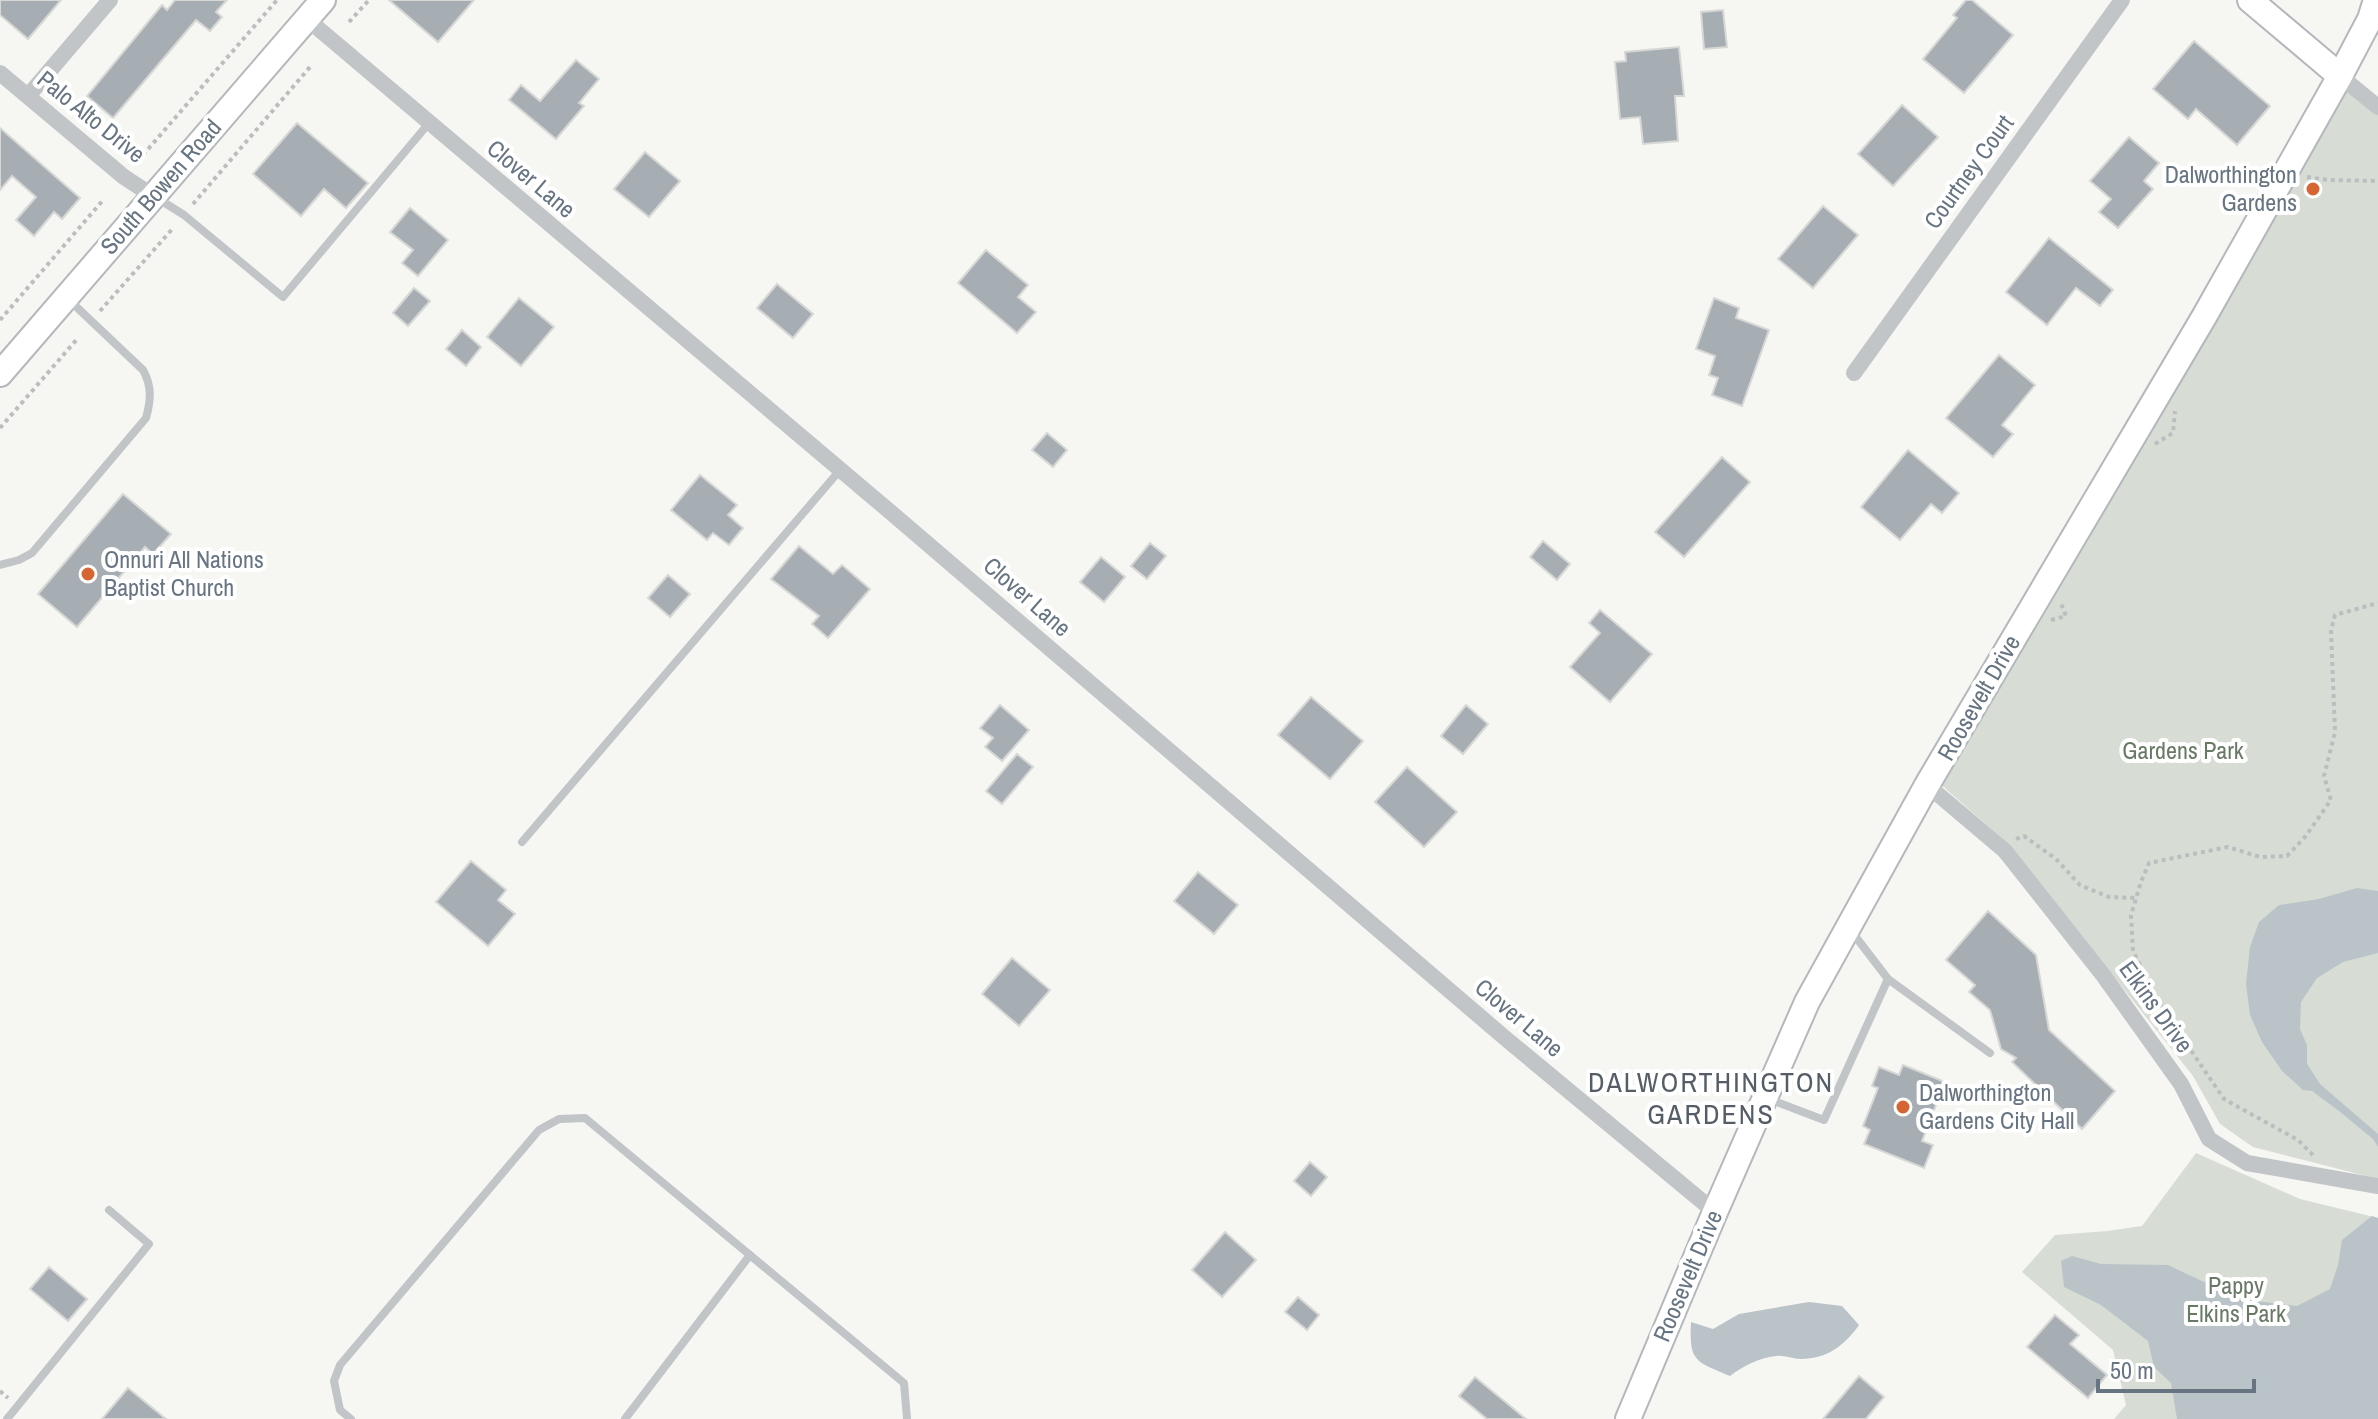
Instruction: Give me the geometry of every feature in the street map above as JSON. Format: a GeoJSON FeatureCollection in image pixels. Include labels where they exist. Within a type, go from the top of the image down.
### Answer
{"type":"FeatureCollection","features":[{"type":"Feature","properties":{"kind":"street"},"geometry":{"type":"LineString","coordinates":[[28,96],[110,0]]}},
{"type":"Feature","properties":{"kind":"street","name":"South Bowen Road"},"geometry":{"type":"LineString","coordinates":[[0,374],[323,0]]}},
{"type":"Feature","properties":{"kind":"street","name":"Courtney Court"},"geometry":{"type":"LineString","coordinates":[[1854,373],[2122,0]]}},
{"type":"Feature","properties":{"kind":"street"},"geometry":{"type":"LineString","coordinates":[[2250,0],[2378,107]]}},
{"type":"Feature","properties":{"kind":"street","name":"Roosevelt Drive"},"geometry":{"type":"LineString","coordinates":[[1628,1419],[1807,1002],[1927,785],[2204,317],[2340,76],[2370,19],[2376,0]]}},
{"type":"Feature","properties":{"kind":"street","name":"Clover Lane"},"geometry":{"type":"LineString","coordinates":[[307,19],[1505,1038],[1715,1212]]}},
{"type":"Feature","properties":{"kind":"street","name":"Palo Alto Drive"},"geometry":{"type":"LineString","coordinates":[[0,73],[124,177],[153,196]]}},
{"type":"Feature","properties":{"kind":"street","name":"Elkins Drive"},"geometry":{"type":"LineString","coordinates":[[1927,785],[2005,851],[2103,975],[2181,1084],[2209,1139],[2247,1163],[2378,1186]]}},
{"type":"Feature","properties":{"kind":"lane"},"geometry":{"type":"LineString","coordinates":[[153,196],[184,215],[283,297],[429,123]]}},
{"type":"Feature","properties":{"kind":"lane"},"geometry":{"type":"LineString","coordinates":[[0,565],[32,553],[146,418],[150,405],[150,382],[143,370],[66,298]]}},
{"type":"Feature","properties":{"kind":"lane"},"geometry":{"type":"LineString","coordinates":[[522,842],[840,470]]}},
{"type":"Feature","properties":{"kind":"lane"},"geometry":{"type":"LineString","coordinates":[[1849,927],[1888,979],[1990,1053]]}},
{"type":"Feature","properties":{"kind":"lane"},"geometry":{"type":"LineString","coordinates":[[1765,1098],[1824,1120],[1888,979]]}},
{"type":"Feature","properties":{"kind":"lane"},"geometry":{"type":"LineString","coordinates":[[351,1419],[340,1410],[334,1381],[340,1365],[539,1130],[559,1119],[585,1118],[904,1383],[907,1419]]}},
{"type":"Feature","properties":{"kind":"lane"},"geometry":{"type":"LineString","coordinates":[[7,1419],[149,1244],[109,1210]]}},
{"type":"Feature","properties":{"kind":"lane"},"geometry":{"type":"LineString","coordinates":[[625,1419],[750,1255]]}},
{"type":"Feature","properties":{"kind":"path"},"geometry":{"type":"LineString","coordinates":[[143,155],[277,0]]}},
{"type":"Feature","properties":{"kind":"path"},"geometry":{"type":"LineString","coordinates":[[349,22],[369,0]]}},
{"type":"Feature","properties":{"kind":"path"},"geometry":{"type":"LineString","coordinates":[[193,204],[310,67]]}},
{"type":"Feature","properties":{"kind":"path"},"geometry":{"type":"LineString","coordinates":[[0,320],[104,199]]}},
{"type":"Feature","properties":{"kind":"path"},"geometry":{"type":"LineString","coordinates":[[100,311],[174,227]]}},
{"type":"Feature","properties":{"kind":"path"},"geometry":{"type":"LineString","coordinates":[[0,428],[78,338]]}},
{"type":"Feature","properties":{"kind":"path"},"geometry":{"type":"LineString","coordinates":[[2018,632],[2066,616],[2060,601]]}},
{"type":"Feature","properties":{"kind":"path"},"geometry":{"type":"LineString","coordinates":[[2337,1179],[2298,1140],[2224,1099],[2162,1008],[2133,951],[2131,915],[2149,863],[2228,847],[2260,857],[2287,856],[2305,837],[2331,800],[2324,776],[2335,732],[2331,630],[2335,615],[2378,603]]}},
{"type":"Feature","properties":{"kind":"path"},"geometry":{"type":"LineString","coordinates":[[2007,843],[2024,836],[2056,859],[2080,885],[2109,897],[2136,898]]}},
{"type":"Feature","properties":{"kind":"path"},"geometry":{"type":"LineString","coordinates":[[0,1391],[8,1398]]}},
{"type":"Feature","properties":{"kind":"green space","name":"Gardens Park"},"geometry":{"type":"Polygon","coordinates":[[[2346,81],[2378,108],[2378,1179],[2253,1147],[2220,1124],[2193,1076],[2007,843],[1938,782],[2346,81]]]}},
{"type":"Feature","properties":{"kind":"green space","name":"Pappy Elkins Park"},"geometry":{"type":"Polygon","coordinates":[[[2196,1153],[2300,1199],[2378,1218],[2378,1419],[2114,1419],[2126,1405],[2113,1350],[2022,1272],[2055,1235],[2142,1226],[2196,1153]]]}},
{"type":"Feature","properties":{"kind":"shaded area"},"geometry":{"type":"Polygon","coordinates":[[[2357,888],[2378,891],[2378,953],[2343,962],[2317,978],[2301,1002],[2300,1029],[2307,1045],[2307,1064],[2320,1084],[2378,1134],[2378,1147],[2373,1139],[2339,1111],[2312,1091],[2303,1090],[2282,1071],[2262,1042],[2250,1015],[2246,984],[2250,947],[2259,922],[2279,905],[2319,899],[2357,888]]]}},
{"type":"Feature","properties":{"kind":"shaded area"},"geometry":{"type":"Polygon","coordinates":[[[2372,1216],[2378,1218],[2378,1419],[2177,1419],[2171,1383],[2154,1367],[2148,1341],[2101,1305],[2064,1287],[2061,1261],[2072,1256],[2101,1264],[2168,1265],[2240,1299],[2297,1306],[2330,1289],[2342,1240],[2372,1216]]]}},
{"type":"Feature","properties":{"kind":"shaded area"},"geometry":{"type":"Polygon","coordinates":[[[1809,1302],[1842,1306],[1859,1325],[1848,1339],[1827,1354],[1801,1359],[1770,1357],[1730,1376],[1702,1363],[1693,1353],[1691,1322],[1713,1329],[1739,1314],[1809,1302]]]}},
{"type":"Feature","properties":{"kind":"building"},"geometry":{"type":"Polygon","coordinates":[[[0,0],[61,0],[28,39],[0,15],[0,0]]]}},
{"type":"Feature","properties":{"kind":"building"},"geometry":{"type":"Polygon","coordinates":[[[175,0],[227,0],[216,12],[222,17],[210,31],[196,20],[113,118],[87,96],[162,5],[167,10],[175,0]]]}},
{"type":"Feature","properties":{"kind":"building"},"geometry":{"type":"Polygon","coordinates":[[[389,0],[474,0],[438,42],[389,0]]]}},
{"type":"Feature","properties":{"kind":"building"},"geometry":{"type":"Polygon","coordinates":[[[1966,0],[1972,0],[2013,35],[1964,93],[1923,59],[1957,18],[1953,15],[1966,0]]]}},
{"type":"Feature","properties":{"kind":"building"},"geometry":{"type":"Polygon","coordinates":[[[1723,10],[1727,47],[1704,49],[1701,12],[1723,10]]]}},
{"type":"Feature","properties":{"kind":"building"},"geometry":{"type":"Polygon","coordinates":[[[2194,41],[2270,106],[2237,145],[2196,109],[2188,119],[2153,89],[2194,41]]]}},
{"type":"Feature","properties":{"kind":"building"},"geometry":{"type":"Polygon","coordinates":[[[1679,47],[1684,96],[1675,96],[1678,141],[1643,144],[1640,117],[1620,119],[1615,62],[1626,61],[1625,52],[1679,47]]]}},
{"type":"Feature","properties":{"kind":"building"},"geometry":{"type":"Polygon","coordinates":[[[576,60],[599,79],[579,103],[584,106],[556,139],[509,100],[521,85],[540,101],[576,60]]]}},
{"type":"Feature","properties":{"kind":"building"},"geometry":{"type":"Polygon","coordinates":[[[1902,105],[1938,137],[1893,186],[1858,154],[1902,105]]]}},
{"type":"Feature","properties":{"kind":"building"},"geometry":{"type":"Polygon","coordinates":[[[297,123],[368,183],[346,208],[324,189],[301,216],[253,174],[297,123]]]}},
{"type":"Feature","properties":{"kind":"building"},"geometry":{"type":"Polygon","coordinates":[[[0,128],[80,198],[62,219],[54,212],[34,236],[16,220],[36,197],[12,176],[0,190],[0,128]]]}},
{"type":"Feature","properties":{"kind":"building"},"geometry":{"type":"Polygon","coordinates":[[[2129,137],[2159,163],[2144,181],[2153,189],[2118,228],[2099,212],[2111,199],[2090,181],[2129,137]]]}},
{"type":"Feature","properties":{"kind":"building"},"geometry":{"type":"Polygon","coordinates":[[[645,152],[680,181],[649,217],[614,189],[645,152]]]}},
{"type":"Feature","properties":{"kind":"building"},"geometry":{"type":"Polygon","coordinates":[[[1823,206],[1858,235],[1813,288],[1778,259],[1823,206]]]}},
{"type":"Feature","properties":{"kind":"building"},"geometry":{"type":"Polygon","coordinates":[[[410,208],[448,240],[418,276],[402,263],[413,250],[390,232],[410,208]]]}},
{"type":"Feature","properties":{"kind":"building"},"geometry":{"type":"Polygon","coordinates":[[[2049,238],[2113,290],[2100,306],[2076,288],[2047,325],[2006,292],[2049,238]]]}},
{"type":"Feature","properties":{"kind":"building"},"geometry":{"type":"Polygon","coordinates":[[[986,250],[1028,285],[1018,297],[1036,312],[1017,333],[958,283],[986,250]]]}},
{"type":"Feature","properties":{"kind":"building"},"geometry":{"type":"Polygon","coordinates":[[[777,284],[813,314],[793,338],[757,308],[777,284]]]}},
{"type":"Feature","properties":{"kind":"building"},"geometry":{"type":"Polygon","coordinates":[[[414,288],[430,301],[408,326],[393,313],[414,288]]]}},
{"type":"Feature","properties":{"kind":"building"},"geometry":{"type":"Polygon","coordinates":[[[519,298],[554,327],[521,366],[487,337],[519,298]]]}},
{"type":"Feature","properties":{"kind":"building"},"geometry":{"type":"Polygon","coordinates":[[[1714,298],[1739,308],[1736,318],[1769,330],[1742,406],[1712,395],[1718,378],[1709,375],[1715,356],[1696,349],[1714,298]]]}},
{"type":"Feature","properties":{"kind":"building"},"geometry":{"type":"Polygon","coordinates":[[[462,330],[481,347],[466,366],[446,349],[462,330]]]}},
{"type":"Feature","properties":{"kind":"building"},"geometry":{"type":"Polygon","coordinates":[[[1999,355],[2035,385],[2002,425],[2013,434],[1993,457],[1946,418],[1999,355]]]}},
{"type":"Feature","properties":{"kind":"building"},"geometry":{"type":"Polygon","coordinates":[[[1047,433],[1067,450],[1053,467],[1032,450],[1047,433]]]}},
{"type":"Feature","properties":{"kind":"building"},"geometry":{"type":"Polygon","coordinates":[[[1908,450],[1959,493],[1942,513],[1931,504],[1900,540],[1861,507],[1908,450]]]}},
{"type":"Feature","properties":{"kind":"building"},"geometry":{"type":"Polygon","coordinates":[[[1722,457],[1750,482],[1684,557],[1655,532],[1722,457]]]}},
{"type":"Feature","properties":{"kind":"building"},"geometry":{"type":"Polygon","coordinates":[[[700,475],[737,505],[728,515],[743,528],[729,545],[713,533],[707,540],[671,510],[700,475]]]}},
{"type":"Feature","properties":{"kind":"building","name":"Onnuri All Nations Baptist Church"},"geometry":{"type":"Polygon","coordinates":[[[123,494],[171,534],[153,554],[145,547],[77,627],[38,594],[123,494]]]}},
{"type":"Feature","properties":{"kind":"building"},"geometry":{"type":"Polygon","coordinates":[[[1543,541],[1570,564],[1557,580],[1530,557],[1543,541]]]}},
{"type":"Feature","properties":{"kind":"building"},"geometry":{"type":"Polygon","coordinates":[[[1150,543],[1166,556],[1147,579],[1131,566],[1150,543]]]}},
{"type":"Feature","properties":{"kind":"building"},"geometry":{"type":"Polygon","coordinates":[[[799,546],[833,574],[842,565],[870,589],[828,638],[812,624],[819,616],[771,579],[799,546]]]}},
{"type":"Feature","properties":{"kind":"building"},"geometry":{"type":"Polygon","coordinates":[[[1101,557],[1125,577],[1104,602],[1080,582],[1101,557]]]}},
{"type":"Feature","properties":{"kind":"building"},"geometry":{"type":"Polygon","coordinates":[[[668,575],[690,594],[670,617],[648,598],[668,575]]]}},
{"type":"Feature","properties":{"kind":"building"},"geometry":{"type":"Polygon","coordinates":[[[1600,610],[1652,654],[1610,702],[1570,667],[1600,633],[1589,623],[1600,610]]]}},
{"type":"Feature","properties":{"kind":"building"},"geometry":{"type":"Polygon","coordinates":[[[1311,697],[1363,741],[1330,779],[1278,735],[1311,697]]]}},
{"type":"Feature","properties":{"kind":"building"},"geometry":{"type":"Polygon","coordinates":[[[1000,705],[1029,730],[1002,761],[985,747],[993,738],[980,728],[1000,705]]]}},
{"type":"Feature","properties":{"kind":"building"},"geometry":{"type":"Polygon","coordinates":[[[1466,705],[1488,724],[1463,754],[1441,736],[1466,705]]]}},
{"type":"Feature","properties":{"kind":"building"},"geometry":{"type":"Polygon","coordinates":[[[1017,754],[1033,767],[1002,804],[986,791],[1017,754]]]}},
{"type":"Feature","properties":{"kind":"building"},"geometry":{"type":"Polygon","coordinates":[[[1407,767],[1457,812],[1424,847],[1375,802],[1407,767]]]}},
{"type":"Feature","properties":{"kind":"building"},"geometry":{"type":"Polygon","coordinates":[[[471,861],[506,890],[498,900],[515,914],[488,946],[436,902],[471,861]]]}},
{"type":"Feature","properties":{"kind":"building"},"geometry":{"type":"Polygon","coordinates":[[[1198,872],[1238,905],[1214,934],[1174,901],[1198,872]]]}},
{"type":"Feature","properties":{"kind":"building"},"geometry":{"type":"Polygon","coordinates":[[[1988,911],[2036,955],[2049,1030],[2115,1091],[2082,1129],[2012,1062],[2016,1058],[2001,1049],[1990,1010],[1969,992],[1975,985],[1946,960],[1988,911]]]}},
{"type":"Feature","properties":{"kind":"building"},"geometry":{"type":"Polygon","coordinates":[[[1012,958],[1050,990],[1019,1026],[982,994],[1012,958]]]}},
{"type":"Feature","properties":{"kind":"building","name":"Dalworthington Gardens City Hall"},"geometry":{"type":"Polygon","coordinates":[[[1903,1065],[1945,1082],[1922,1141],[1933,1145],[1924,1168],[1864,1144],[1870,1130],[1863,1126],[1878,1088],[1872,1086],[1879,1067],[1899,1075],[1903,1065]]]}},
{"type":"Feature","properties":{"kind":"building"},"geometry":{"type":"Polygon","coordinates":[[[1310,1162],[1327,1177],[1311,1196],[1294,1181],[1310,1162]]]}},
{"type":"Feature","properties":{"kind":"building"},"geometry":{"type":"Polygon","coordinates":[[[1225,1232],[1256,1260],[1222,1297],[1192,1270],[1225,1232]]]}},
{"type":"Feature","properties":{"kind":"building"},"geometry":{"type":"Polygon","coordinates":[[[49,1267],[87,1299],[68,1321],[30,1289],[49,1267]]]}},
{"type":"Feature","properties":{"kind":"building"},"geometry":{"type":"Polygon","coordinates":[[[1298,1297],[1319,1315],[1307,1330],[1285,1312],[1298,1297]]]}},
{"type":"Feature","properties":{"kind":"building"},"geometry":{"type":"Polygon","coordinates":[[[2055,1315],[2079,1335],[2070,1344],[2107,1375],[2088,1398],[2027,1347],[2055,1315]]]}},
{"type":"Feature","properties":{"kind":"building"},"geometry":{"type":"Polygon","coordinates":[[[1859,1376],[1884,1397],[1866,1419],[1823,1419],[1859,1376]]]}},
{"type":"Feature","properties":{"kind":"building"},"geometry":{"type":"Polygon","coordinates":[[[1475,1377],[1526,1419],[1487,1419],[1459,1396],[1475,1377]]]}},
{"type":"Feature","properties":{"kind":"building"},"geometry":{"type":"Polygon","coordinates":[[[128,1388],[166,1419],[102,1419],[128,1388]]]}},
{"type":"Feature","properties":{"kind":"place","name":"Dalworthington Gardens"},"geometry":{"type":"Point","coordinates":[2313,189]}},
{"type":"Feature","properties":{"kind":"place","name":"Onnuri All Nations Baptist Church"},"geometry":{"type":"Point","coordinates":[88,574]}},
{"type":"Feature","properties":{"kind":"place","name":"Dalworthington Gardens City Hall"},"geometry":{"type":"Point","coordinates":[1903,1107]}},
{"type":"Feature","properties":{"kind":"district","name":"DALWORTHINGTON GARDENS"},"geometry":{"type":"Point","coordinates":[1711,1098]}}]}
